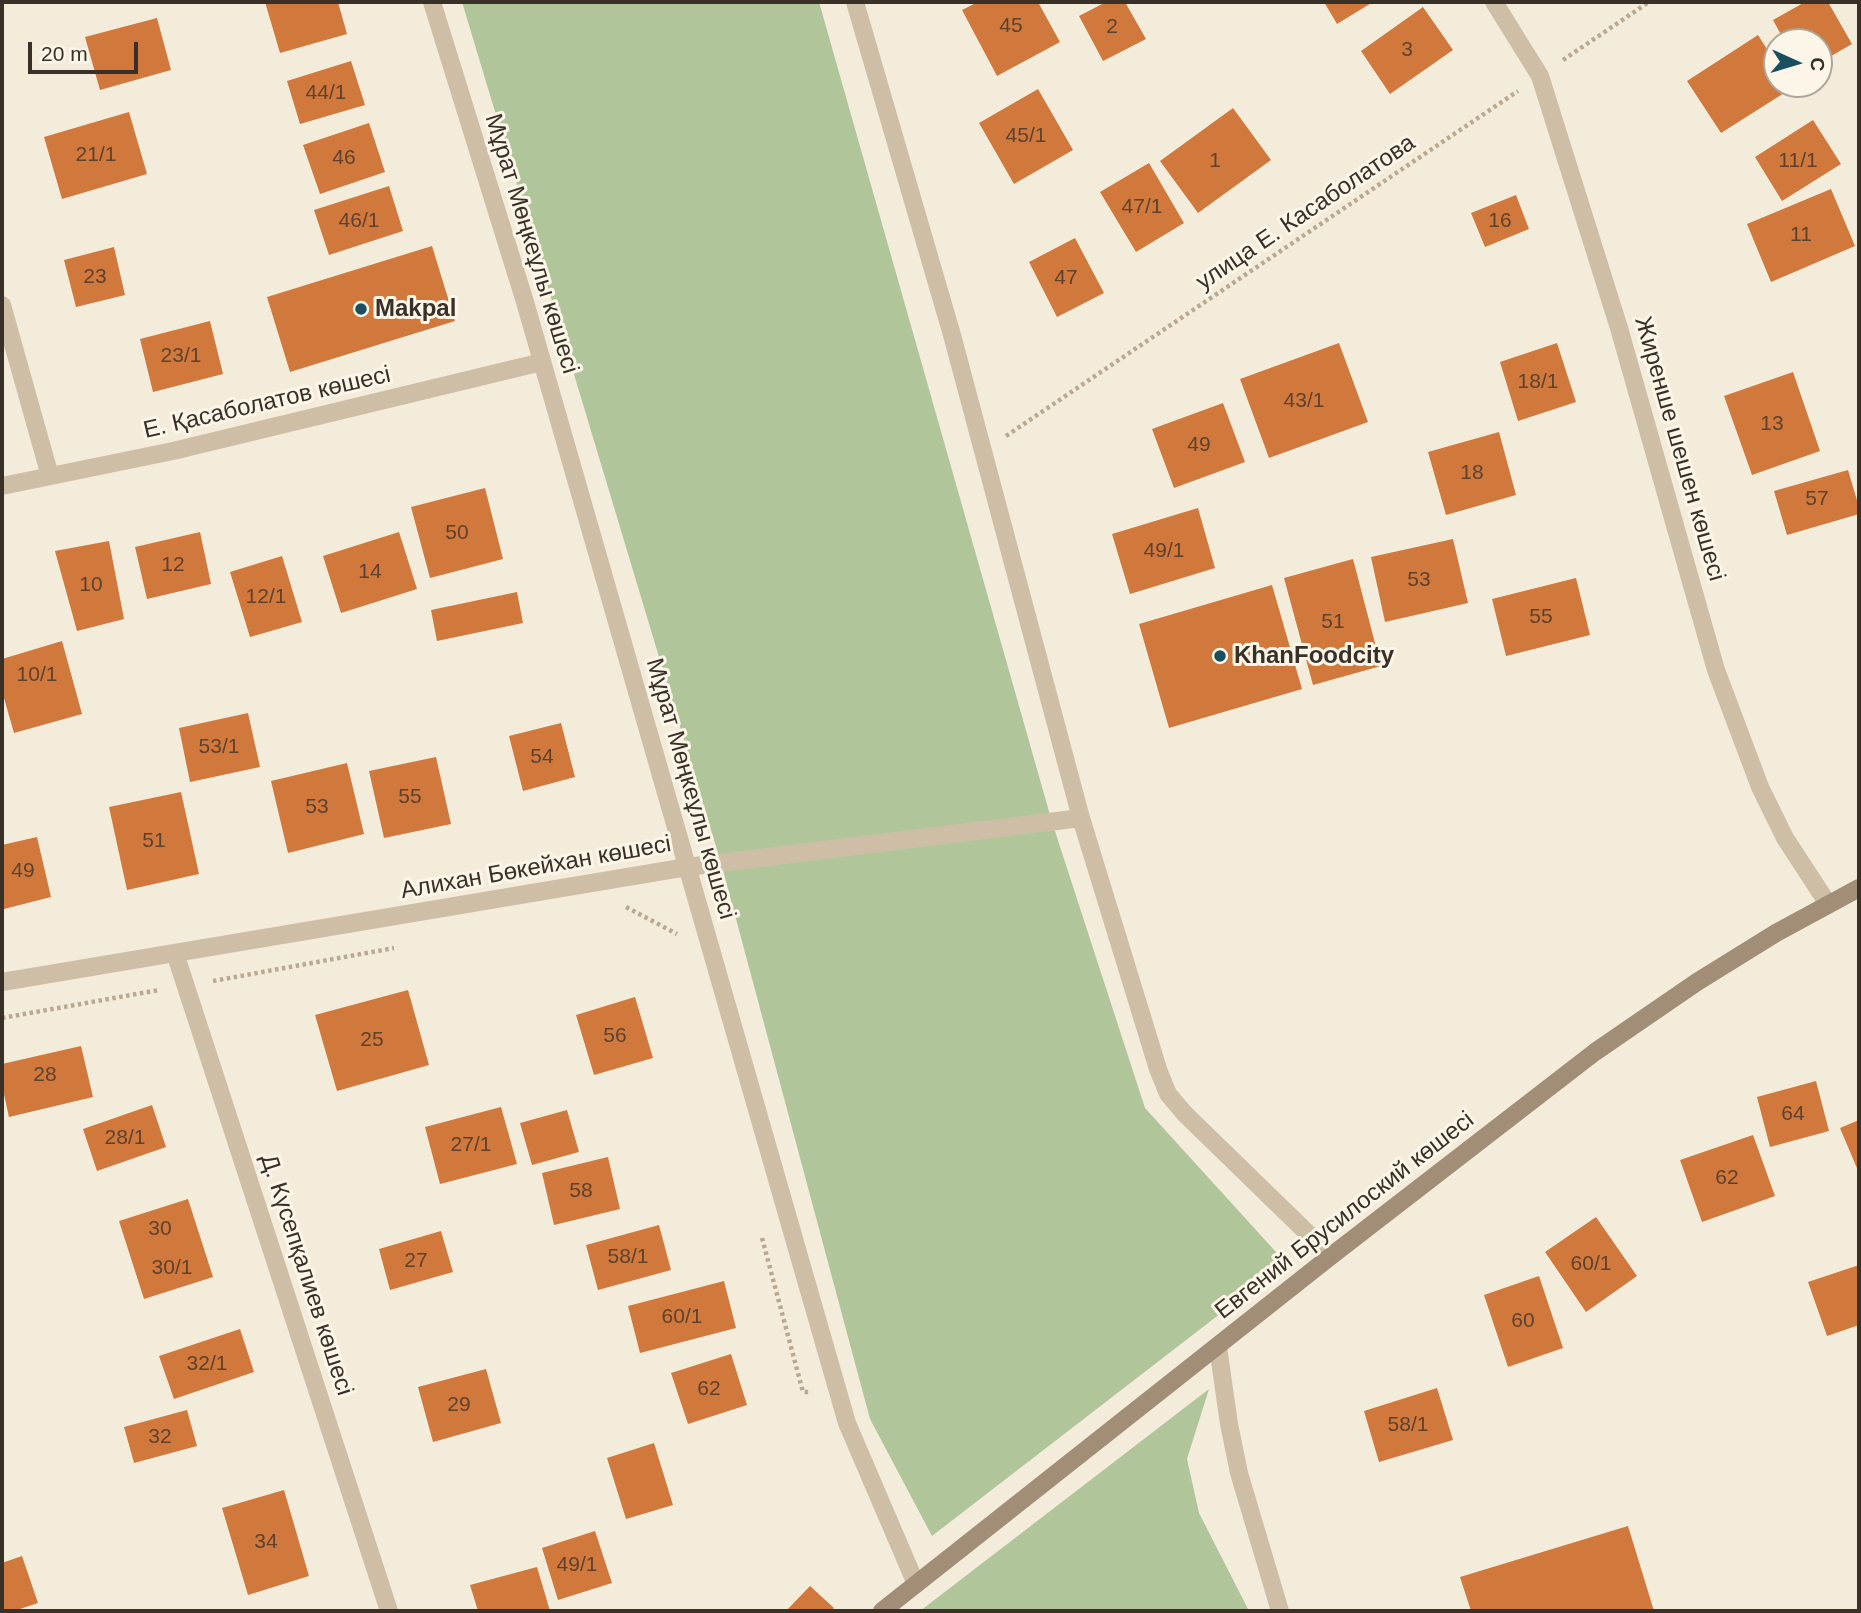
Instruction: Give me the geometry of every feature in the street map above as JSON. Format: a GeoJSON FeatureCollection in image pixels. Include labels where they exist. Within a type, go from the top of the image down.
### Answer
{"type":"FeatureCollection","features":[{"type":"Feature","properties":{"kind":"main road","name":"Евгений Брусилоский көшесі"},"geometry":{"type":"LineString","coordinates":[[881,1611],[1331,1256],[1595,1052],[1697,982],[1776,933],[1859,888]]}},
{"type":"Feature","properties":{"kind":"street","name":"Мұрат Мөңкеұлы көшесі"},"geometry":{"type":"LineString","coordinates":[[432,2],[542,362],[846,1423],[916,1584]]}},
{"type":"Feature","properties":{"kind":"street"},"geometry":{"type":"LineString","coordinates":[[855,2],[952,335],[1081,818],[1158,1069],[1168,1094],[1185,1114],[1331,1256]]}},
{"type":"Feature","properties":{"kind":"street","name":"Жиренше шешен көшесі"},"geometry":{"type":"LineString","coordinates":[[1494,2],[1540,76],[1619,328],[1716,670],[1765,797],[1785,838],[1828,904]]}},
{"type":"Feature","properties":{"kind":"street"},"geometry":{"type":"LineString","coordinates":[[2,305],[50,476]]}},
{"type":"Feature","properties":{"kind":"street","name":"Е. Қасаболатов көшесі"},"geometry":{"type":"LineString","coordinates":[[2,486],[173,451],[542,362]]}},
{"type":"Feature","properties":{"kind":"street","name":"Алихан Бөкейхан көшесі"},"geometry":{"type":"LineString","coordinates":[[2,982],[687,867],[1081,818]]}},
{"type":"Feature","properties":{"kind":"street","name":"Д. Күсепқалиев көшесі"},"geometry":{"type":"LineString","coordinates":[[175,953],[389,1611]]}},
{"type":"Feature","properties":{"kind":"street"},"geometry":{"type":"LineString","coordinates":[[1218,1347],[1228,1424],[1239,1473],[1280,1611]]}},
{"type":"Feature","properties":{"kind":"path","name":"улица Е. Касаболатова"},"geometry":{"type":"LineString","coordinates":[[982,452],[1648,2]]}},
{"type":"Feature","properties":{"kind":"path"},"geometry":{"type":"LineString","coordinates":[[624,906],[681,937]]}},
{"type":"Feature","properties":{"kind":"path"},"geometry":{"type":"LineString","coordinates":[[2,1018],[405,946]]}},
{"type":"Feature","properties":{"kind":"path"},"geometry":{"type":"LineString","coordinates":[[760,1232],[803,1392],[837,1391]]}},
{"type":"Feature","properties":{"kind":"green space"},"geometry":{"type":"Polygon","coordinates":[[[462,2],[819,2],[1052,822],[1145,1108],[1286,1263],[932,1536],[870,1419],[721,863],[462,2]]]}},
{"type":"Feature","properties":{"kind":"green space"},"geometry":{"type":"Polygon","coordinates":[[[1209,1389],[1187,1459],[1199,1513],[1249,1611],[920,1611],[1209,1389]]]}},
{"type":"Feature","properties":{"kind":"building"},"geometry":{"type":"Polygon","coordinates":[[[265,2],[338,2],[347,34],[280,53],[265,2]]]}},
{"type":"Feature","properties":{"kind":"building"},"geometry":{"type":"Polygon","coordinates":[[[978,2],[1038,2],[1060,42],[997,76],[962,10],[978,2]]]}},
{"type":"Feature","properties":{"kind":"building"},"geometry":{"type":"Polygon","coordinates":[[[1106,2],[1125,2],[1146,39],[1103,61],[1079,16],[1106,2]]]}},
{"type":"Feature","properties":{"kind":"building"},"geometry":{"type":"Polygon","coordinates":[[[1324,2],[1373,2],[1337,24],[1324,2]]]}},
{"type":"Feature","properties":{"kind":"building"},"geometry":{"type":"Polygon","coordinates":[[[1805,2],[1828,2],[1852,44],[1833,55],[1833,28],[1777,28],[1773,20],[1805,2]]]}},
{"type":"Feature","properties":{"kind":"building"},"geometry":{"type":"Polygon","coordinates":[[[1423,7],[1453,50],[1390,94],[1361,51],[1423,7]]]}},
{"type":"Feature","properties":{"kind":"building"},"geometry":{"type":"Polygon","coordinates":[[[157,18],[171,70],[100,90],[85,37],[157,18]]]}},
{"type":"Feature","properties":{"kind":"building"},"geometry":{"type":"Polygon","coordinates":[[[1758,35],[1763,43],[1763,98],[1776,98],[1721,133],[1687,81],[1758,35]]]}},
{"type":"Feature","properties":{"kind":"building"},"geometry":{"type":"Polygon","coordinates":[[[351,61],[365,105],[300,124],[287,81],[351,61]]]}},
{"type":"Feature","properties":{"kind":"building"},"geometry":{"type":"Polygon","coordinates":[[[1038,89],[1073,150],[1014,184],[979,123],[1038,89]]]}},
{"type":"Feature","properties":{"kind":"building"},"geometry":{"type":"Polygon","coordinates":[[[1233,108],[1271,160],[1198,213],[1160,161],[1233,108]]]}},
{"type":"Feature","properties":{"kind":"building"},"geometry":{"type":"Polygon","coordinates":[[[129,112],[147,174],[62,199],[44,137],[129,112]]]}},
{"type":"Feature","properties":{"kind":"building"},"geometry":{"type":"Polygon","coordinates":[[[1813,120],[1841,164],[1782,201],[1755,157],[1813,120]]]}},
{"type":"Feature","properties":{"kind":"building"},"geometry":{"type":"Polygon","coordinates":[[[369,123],[385,172],[320,194],[303,145],[369,123]]]}},
{"type":"Feature","properties":{"kind":"building"},"geometry":{"type":"Polygon","coordinates":[[[1149,163],[1184,223],[1136,252],[1100,192],[1149,163]]]}},
{"type":"Feature","properties":{"kind":"building"},"geometry":{"type":"Polygon","coordinates":[[[389,186],[403,231],[329,255],[314,210],[389,186]]]}},
{"type":"Feature","properties":{"kind":"building"},"geometry":{"type":"Polygon","coordinates":[[[1831,189],[1855,246],[1771,282],[1747,224],[1831,189]]]}},
{"type":"Feature","properties":{"kind":"building"},"geometry":{"type":"Polygon","coordinates":[[[1516,195],[1529,229],[1485,247],[1471,213],[1516,195]]]}},
{"type":"Feature","properties":{"kind":"building"},"geometry":{"type":"Polygon","coordinates":[[[1075,238],[1104,293],[1057,317],[1029,262],[1075,238]]]}},
{"type":"Feature","properties":{"kind":"building"},"geometry":{"type":"Polygon","coordinates":[[[432,246],[455,321],[290,372],[267,297],[432,246]]]}},
{"type":"Feature","properties":{"kind":"building"},"geometry":{"type":"Polygon","coordinates":[[[114,247],[125,295],[76,307],[64,260],[114,247]]]}},
{"type":"Feature","properties":{"kind":"building"},"geometry":{"type":"Polygon","coordinates":[[[210,321],[223,374],[153,392],[140,339],[210,321]]]}},
{"type":"Feature","properties":{"kind":"building"},"geometry":{"type":"Polygon","coordinates":[[[1339,343],[1368,422],[1269,458],[1240,379],[1339,343]]]}},
{"type":"Feature","properties":{"kind":"building"},"geometry":{"type":"Polygon","coordinates":[[[1557,343],[1576,402],[1518,421],[1500,362],[1557,343]]]}},
{"type":"Feature","properties":{"kind":"building"},"geometry":{"type":"Polygon","coordinates":[[[1793,372],[1820,451],[1752,475],[1724,396],[1793,372]]]}},
{"type":"Feature","properties":{"kind":"building"},"geometry":{"type":"Polygon","coordinates":[[[1223,403],[1245,462],[1174,488],[1152,429],[1223,403]]]}},
{"type":"Feature","properties":{"kind":"building"},"geometry":{"type":"Polygon","coordinates":[[[1499,432],[1516,495],[1446,515],[1428,452],[1499,432]]]}},
{"type":"Feature","properties":{"kind":"building"},"geometry":{"type":"Polygon","coordinates":[[[1848,470],[1859,514],[1787,535],[1774,491],[1848,470]]]}},
{"type":"Feature","properties":{"kind":"building"},"geometry":{"type":"Polygon","coordinates":[[[485,488],[503,559],[430,578],[411,507],[485,488]]]}},
{"type":"Feature","properties":{"kind":"building"},"geometry":{"type":"Polygon","coordinates":[[[1198,508],[1215,568],[1130,594],[1112,534],[1198,508]]]}},
{"type":"Feature","properties":{"kind":"building"},"geometry":{"type":"Polygon","coordinates":[[[200,532],[211,584],[147,599],[135,547],[200,532]]]}},
{"type":"Feature","properties":{"kind":"building"},"geometry":{"type":"Polygon","coordinates":[[[399,532],[417,589],[341,613],[323,556],[399,532]]]}},
{"type":"Feature","properties":{"kind":"building"},"geometry":{"type":"Polygon","coordinates":[[[1453,539],[1468,603],[1385,622],[1371,557],[1453,539]]]}},
{"type":"Feature","properties":{"kind":"building"},"geometry":{"type":"Polygon","coordinates":[[[109,541],[124,619],[77,631],[55,551],[109,541]]]}},
{"type":"Feature","properties":{"kind":"building"},"geometry":{"type":"Polygon","coordinates":[[[282,556],[302,622],[250,637],[230,572],[282,556]]]}},
{"type":"Feature","properties":{"kind":"building"},"geometry":{"type":"Polygon","coordinates":[[[1353,559],[1381,666],[1313,685],[1284,578],[1353,559]]]}},
{"type":"Feature","properties":{"kind":"building"},"geometry":{"type":"Polygon","coordinates":[[[1576,578],[1590,635],[1506,656],[1492,599],[1576,578]]]}},
{"type":"Feature","properties":{"kind":"building"},"geometry":{"type":"Polygon","coordinates":[[[1272,585],[1302,689],[1169,728],[1139,624],[1272,585]]]}},
{"type":"Feature","properties":{"kind":"building"},"geometry":{"type":"Polygon","coordinates":[[[517,592],[523,623],[437,641],[431,610],[517,592]]]}},
{"type":"Feature","properties":{"kind":"building"},"geometry":{"type":"Polygon","coordinates":[[[62,641],[82,714],[14,733],[2,691],[2,659],[62,641]]]}},
{"type":"Feature","properties":{"kind":"building"},"geometry":{"type":"Polygon","coordinates":[[[248,713],[260,767],[190,782],[179,728],[248,713]]]}},
{"type":"Feature","properties":{"kind":"building"},"geometry":{"type":"Polygon","coordinates":[[[561,723],[575,777],[523,791],[509,736],[561,723]]]}},
{"type":"Feature","properties":{"kind":"building"},"geometry":{"type":"Polygon","coordinates":[[[436,757],[451,824],[384,838],[369,771],[436,757]]]}},
{"type":"Feature","properties":{"kind":"building"},"geometry":{"type":"Polygon","coordinates":[[[347,763],[364,834],[288,853],[271,781],[347,763]]]}},
{"type":"Feature","properties":{"kind":"building"},"geometry":{"type":"Polygon","coordinates":[[[181,792],[199,874],[127,890],[109,807],[181,792]]]}},
{"type":"Feature","properties":{"kind":"building"},"geometry":{"type":"Polygon","coordinates":[[[37,837],[51,897],[4,909],[2,845],[37,837]]]}},
{"type":"Feature","properties":{"kind":"building"},"geometry":{"type":"Polygon","coordinates":[[[408,990],[429,1065],[337,1091],[315,1015],[408,990]]]}},
{"type":"Feature","properties":{"kind":"building"},"geometry":{"type":"Polygon","coordinates":[[[635,997],[653,1058],[594,1075],[576,1015],[635,997]]]}},
{"type":"Feature","properties":{"kind":"building"},"geometry":{"type":"Polygon","coordinates":[[[81,1046],[93,1097],[9,1117],[2,1085],[2,1064],[81,1046]]]}},
{"type":"Feature","properties":{"kind":"building"},"geometry":{"type":"Polygon","coordinates":[[[1816,1081],[1829,1131],[1770,1147],[1757,1097],[1816,1081]]]}},
{"type":"Feature","properties":{"kind":"building"},"geometry":{"type":"Polygon","coordinates":[[[152,1105],[166,1147],[97,1171],[83,1129],[152,1105]]]}},
{"type":"Feature","properties":{"kind":"building"},"geometry":{"type":"Polygon","coordinates":[[[501,1107],[517,1164],[440,1184],[425,1127],[501,1107]]]}},
{"type":"Feature","properties":{"kind":"building"},"geometry":{"type":"Polygon","coordinates":[[[567,1110],[579,1152],[532,1165],[520,1123],[567,1110]]]}},
{"type":"Feature","properties":{"kind":"building"},"geometry":{"type":"Polygon","coordinates":[[[1859,1120],[1859,1173],[1840,1128],[1859,1120]]]}},
{"type":"Feature","properties":{"kind":"building"},"geometry":{"type":"Polygon","coordinates":[[[1753,1135],[1775,1196],[1702,1222],[1680,1160],[1753,1135]]]}},
{"type":"Feature","properties":{"kind":"building"},"geometry":{"type":"Polygon","coordinates":[[[608,1157],[620,1209],[554,1225],[542,1173],[608,1157]]]}},
{"type":"Feature","properties":{"kind":"building"},"geometry":{"type":"Polygon","coordinates":[[[188,1199],[213,1277],[144,1299],[119,1221],[188,1199]]]}},
{"type":"Feature","properties":{"kind":"building"},"geometry":{"type":"Polygon","coordinates":[[[1596,1217],[1637,1276],[1586,1312],[1545,1252],[1596,1217]]]}},
{"type":"Feature","properties":{"kind":"building"},"geometry":{"type":"Polygon","coordinates":[[[659,1225],[671,1270],[598,1290],[586,1245],[659,1225]]]}},
{"type":"Feature","properties":{"kind":"building"},"geometry":{"type":"Polygon","coordinates":[[[441,1231],[453,1272],[390,1290],[379,1249],[441,1231]]]}},
{"type":"Feature","properties":{"kind":"building"},"geometry":{"type":"Polygon","coordinates":[[[1859,1265],[1859,1325],[1827,1336],[1808,1282],[1859,1265]]]}},
{"type":"Feature","properties":{"kind":"building"},"geometry":{"type":"Polygon","coordinates":[[[1539,1276],[1563,1348],[1508,1367],[1484,1295],[1539,1276]]]}},
{"type":"Feature","properties":{"kind":"building"},"geometry":{"type":"Polygon","coordinates":[[[724,1281],[736,1328],[640,1353],[628,1306],[724,1281]]]}},
{"type":"Feature","properties":{"kind":"building"},"geometry":{"type":"Polygon","coordinates":[[[240,1329],[254,1372],[174,1399],[159,1356],[240,1329]]]}},
{"type":"Feature","properties":{"kind":"building"},"geometry":{"type":"Polygon","coordinates":[[[731,1354],[747,1405],[688,1424],[671,1373],[731,1354]]]}},
{"type":"Feature","properties":{"kind":"building"},"geometry":{"type":"Polygon","coordinates":[[[486,1369],[501,1423],[433,1442],[418,1387],[486,1369]]]}},
{"type":"Feature","properties":{"kind":"building"},"geometry":{"type":"Polygon","coordinates":[[[1437,1388],[1453,1440],[1379,1462],[1364,1411],[1437,1388]]]}},
{"type":"Feature","properties":{"kind":"building"},"geometry":{"type":"Polygon","coordinates":[[[187,1410],[197,1446],[134,1463],[124,1427],[187,1410]]]}},
{"type":"Feature","properties":{"kind":"building"},"geometry":{"type":"Polygon","coordinates":[[[654,1443],[673,1505],[626,1519],[607,1458],[654,1443]]]}},
{"type":"Feature","properties":{"kind":"building"},"geometry":{"type":"Polygon","coordinates":[[[284,1490],[309,1576],[248,1595],[222,1508],[284,1490]]]}},
{"type":"Feature","properties":{"kind":"building"},"geometry":{"type":"Polygon","coordinates":[[[1628,1526],[1654,1611],[1471,1611],[1460,1577],[1628,1526]]]}},
{"type":"Feature","properties":{"kind":"building"},"geometry":{"type":"Polygon","coordinates":[[[595,1531],[612,1583],[558,1600],[542,1548],[595,1531]]]}},
{"type":"Feature","properties":{"kind":"building"},"geometry":{"type":"Polygon","coordinates":[[[22,1556],[38,1603],[14,1611],[2,1611],[2,1563],[22,1556]]]}},
{"type":"Feature","properties":{"kind":"building"},"geometry":{"type":"Polygon","coordinates":[[[537,1567],[550,1611],[478,1611],[470,1585],[537,1567]]]}},
{"type":"Feature","properties":{"kind":"building"},"geometry":{"type":"Polygon","coordinates":[[[810,1586],[834,1608],[830,1611],[786,1611],[810,1586]]]}},
{"type":"Feature","properties":{"kind":"place","name":"Makpal"},"geometry":{"type":"Point","coordinates":[361,309]}},
{"type":"Feature","properties":{"kind":"place","name":"KhanFoodcity"},"geometry":{"type":"Point","coordinates":[1220,656]}}]}
